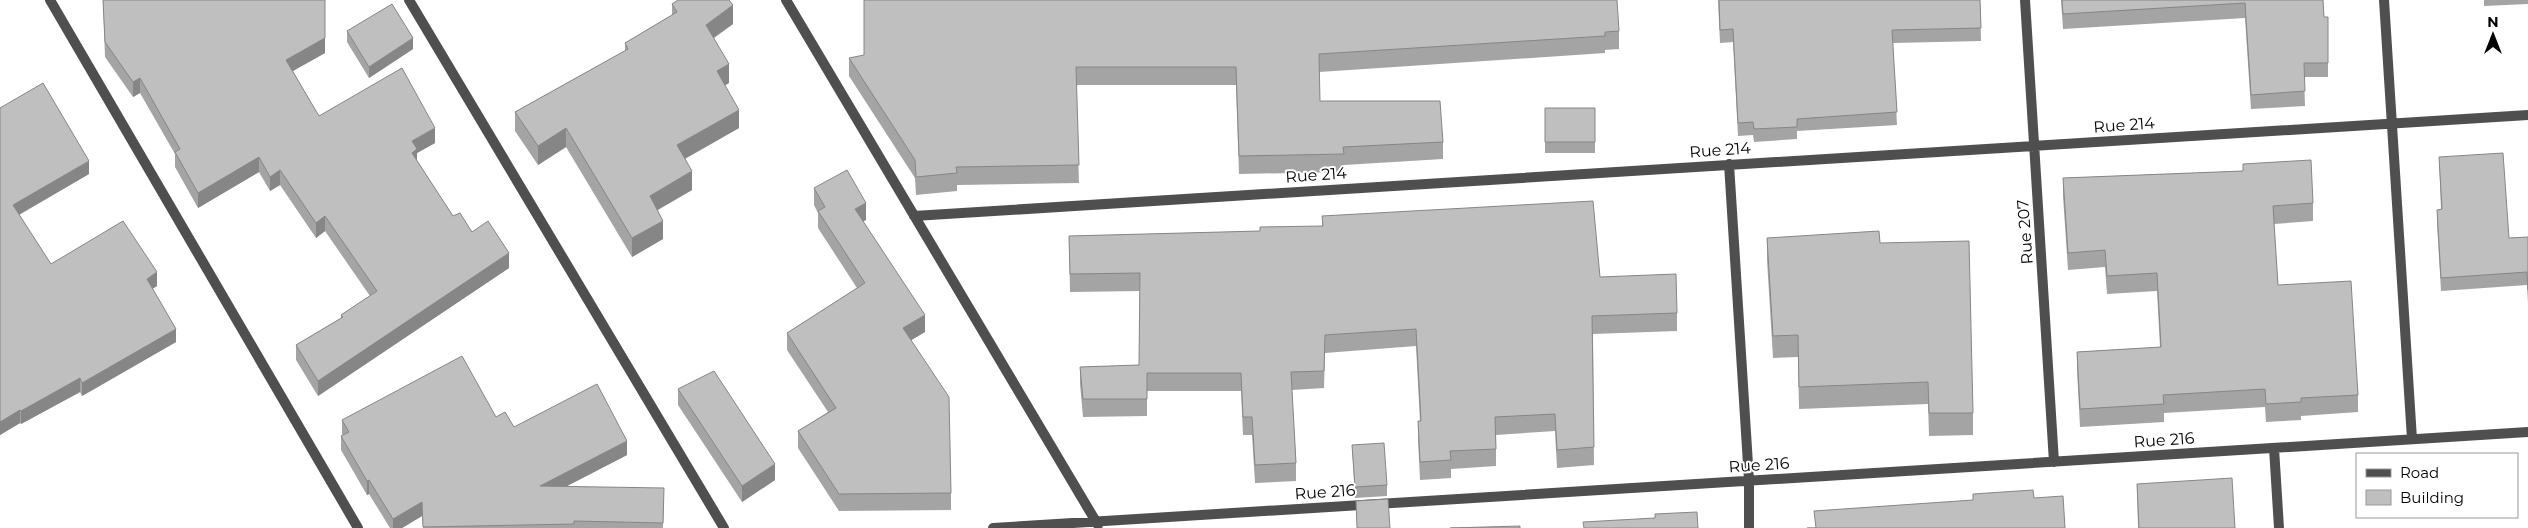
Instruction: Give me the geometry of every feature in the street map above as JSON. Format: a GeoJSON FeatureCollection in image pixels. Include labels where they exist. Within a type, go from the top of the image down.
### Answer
{"type":"FeatureCollection","features":[{"type":"Feature","properties":{"kind":"street"},"geometry":{"type":"LineString","coordinates":[[50,0],[358,528]]}},
{"type":"Feature","properties":{"kind":"street"},"geometry":{"type":"LineString","coordinates":[[409,0],[724,528]]}},
{"type":"Feature","properties":{"kind":"street"},"geometry":{"type":"LineString","coordinates":[[786,0],[1098,525]]}},
{"type":"Feature","properties":{"kind":"street","name":"Rue 207"},"geometry":{"type":"LineString","coordinates":[[2025,0],[2054,462]]}},
{"type":"Feature","properties":{"kind":"street"},"geometry":{"type":"LineString","coordinates":[[2384,0],[2412,439]]}},
{"type":"Feature","properties":{"kind":"street","name":"Rue 214"},"geometry":{"type":"LineString","coordinates":[[914,216],[2528,115]]}},
{"type":"Feature","properties":{"kind":"street"},"geometry":{"type":"LineString","coordinates":[[1729,164],[1749,480],[1749,528]]}},
{"type":"Feature","properties":{"kind":"street","name":"Rue 216"},"geometry":{"type":"LineString","coordinates":[[993,528],[1098,525],[1749,480],[2528,432]]}},
{"type":"Feature","properties":{"kind":"street"},"geometry":{"type":"LineString","coordinates":[[2274,448],[2279,528]]}},
{"type":"Feature","properties":{"kind":"building"},"geometry":{"type":"Polygon","coordinates":[[[103,0],[325,0],[325,38],[286,60],[319,116],[402,68],[435,128],[412,141],[417,149],[412,153],[453,216],[460,213],[472,232],[488,221],[509,253],[318,381],[296,345],[343,317],[341,315],[377,291],[325,216],[316,223],[280,170],[270,177],[259,157],[198,193],[175,152],[180,149],[140,78],[133,82],[105,42],[103,0]]]}},
{"type":"Feature","properties":{"kind":"building"},"geometry":{"type":"Polygon","coordinates":[[[678,0],[729,0],[733,5],[706,25],[729,64],[717,71],[739,110],[677,145],[692,171],[650,196],[663,221],[632,238],[566,128],[538,146],[515,112],[628,49],[625,43],[677,12],[672,4],[678,0]]]}},
{"type":"Feature","properties":{"kind":"building"},"geometry":{"type":"Polygon","coordinates":[[[864,0],[1617,0],[1619,31],[1605,32],[1605,36],[1319,54],[1320,101],[1440,101],[1443,142],[1343,147],[1344,154],[1239,156],[1236,67],[1076,67],[1079,165],[956,167],[957,173],[916,177],[915,160],[849,58],[864,55],[864,0]]]}},
{"type":"Feature","properties":{"kind":"building"},"geometry":{"type":"Polygon","coordinates":[[[1719,0],[1980,0],[1981,28],[1892,30],[1897,112],[1797,119],[1797,127],[1754,129],[1753,122],[1738,123],[1733,29],[1720,30],[1719,0]]]}},
{"type":"Feature","properties":{"kind":"building"},"geometry":{"type":"Polygon","coordinates":[[[2062,0],[2323,0],[2324,17],[2328,17],[2328,63],[2304,63],[2305,91],[2251,95],[2245,3],[2063,14],[2062,0]]]}},
{"type":"Feature","properties":{"kind":"building"},"geometry":{"type":"Polygon","coordinates":[[[392,4],[413,38],[369,67],[347,31],[392,4]]]}},
{"type":"Feature","properties":{"kind":"building"},"geometry":{"type":"Polygon","coordinates":[[[43,83],[89,161],[13,205],[51,264],[123,221],[157,272],[147,279],[176,329],[82,383],[80,378],[0,422],[0,108],[43,83]]]}},
{"type":"Feature","properties":{"kind":"building"},"geometry":{"type":"Polygon","coordinates":[[[1545,108],[1595,108],[1595,142],[1545,142],[1545,108]]]}},
{"type":"Feature","properties":{"kind":"building"},"geometry":{"type":"Polygon","coordinates":[[[2503,153],[2509,238],[2528,237],[2528,290],[2527,272],[2441,278],[2437,210],[2442,209],[2439,157],[2503,153]]]}},
{"type":"Feature","properties":{"kind":"building"},"geometry":{"type":"Polygon","coordinates":[[[2311,160],[2313,203],[2273,206],[2278,285],[2351,281],[2358,395],[2301,398],[2301,402],[2266,404],[2265,389],[2163,395],[2164,404],[2080,409],[2077,352],[2161,347],[2157,273],[2107,276],[2105,250],[2068,253],[2063,178],[2243,171],[2243,164],[2311,160]]]}},
{"type":"Feature","properties":{"kind":"building"},"geometry":{"type":"Polygon","coordinates":[[[847,170],[866,203],[855,209],[925,315],[903,328],[949,397],[951,493],[839,494],[798,431],[836,408],[787,333],[865,283],[818,211],[825,207],[814,188],[847,170]]]}},
{"type":"Feature","properties":{"kind":"building"},"geometry":{"type":"Polygon","coordinates":[[[1593,201],[1600,277],[1676,274],[1677,313],[1592,316],[1594,447],[1557,450],[1555,414],[1495,417],[1496,449],[1450,451],[1451,460],[1420,462],[1418,421],[1421,421],[1416,329],[1325,335],[1324,371],[1291,372],[1296,463],[1255,465],[1252,417],[1243,417],[1241,373],[1147,373],[1147,399],[1083,399],[1080,367],[1139,365],[1140,273],[1070,274],[1069,236],[1260,231],[1260,227],[1323,226],[1322,216],[1593,201]]]}},
{"type":"Feature","properties":{"kind":"building"},"geometry":{"type":"Polygon","coordinates":[[[1879,231],[1880,243],[1969,241],[1973,413],[1929,413],[1928,382],[1799,387],[1798,335],[1773,336],[1767,238],[1879,231]]]}},
{"type":"Feature","properties":{"kind":"building"},"geometry":{"type":"Polygon","coordinates":[[[462,356],[496,417],[505,412],[514,427],[597,384],[627,441],[540,486],[664,488],[663,523],[574,521],[574,524],[423,527],[422,502],[393,519],[369,480],[367,481],[341,436],[349,432],[342,420],[462,356]]]}},
{"type":"Feature","properties":{"kind":"building"},"geometry":{"type":"Polygon","coordinates":[[[714,371],[775,464],[742,486],[678,389],[714,371]]]}},
{"type":"Feature","properties":{"kind":"building"},"geometry":{"type":"Polygon","coordinates":[[[1384,443],[1387,485],[1355,487],[1352,445],[1384,443]]]}},
{"type":"Feature","properties":{"kind":"building"},"geometry":{"type":"Polygon","coordinates":[[[2232,478],[2235,528],[2139,528],[2137,484],[2232,478]]]}},
{"type":"Feature","properties":{"kind":"building"},"geometry":{"type":"Polygon","coordinates":[[[2033,490],[2034,498],[2063,496],[2065,528],[1816,528],[1814,511],[1973,500],[1973,494],[2033,490]]]}},
{"type":"Feature","properties":{"kind":"building"},"geometry":{"type":"Polygon","coordinates":[[[1388,499],[1390,528],[1357,528],[1356,501],[1388,499]]]}},
{"type":"Feature","properties":{"kind":"building"},"geometry":{"type":"Polygon","coordinates":[[[1697,512],[1698,528],[1584,528],[1583,522],[1655,518],[1655,514],[1697,512]]]}},
{"type":"Feature","properties":{"kind":"building"},"geometry":{"type":"Polygon","coordinates":[[[1520,526],[1520,528],[1450,528],[1520,526]]]}}]}
